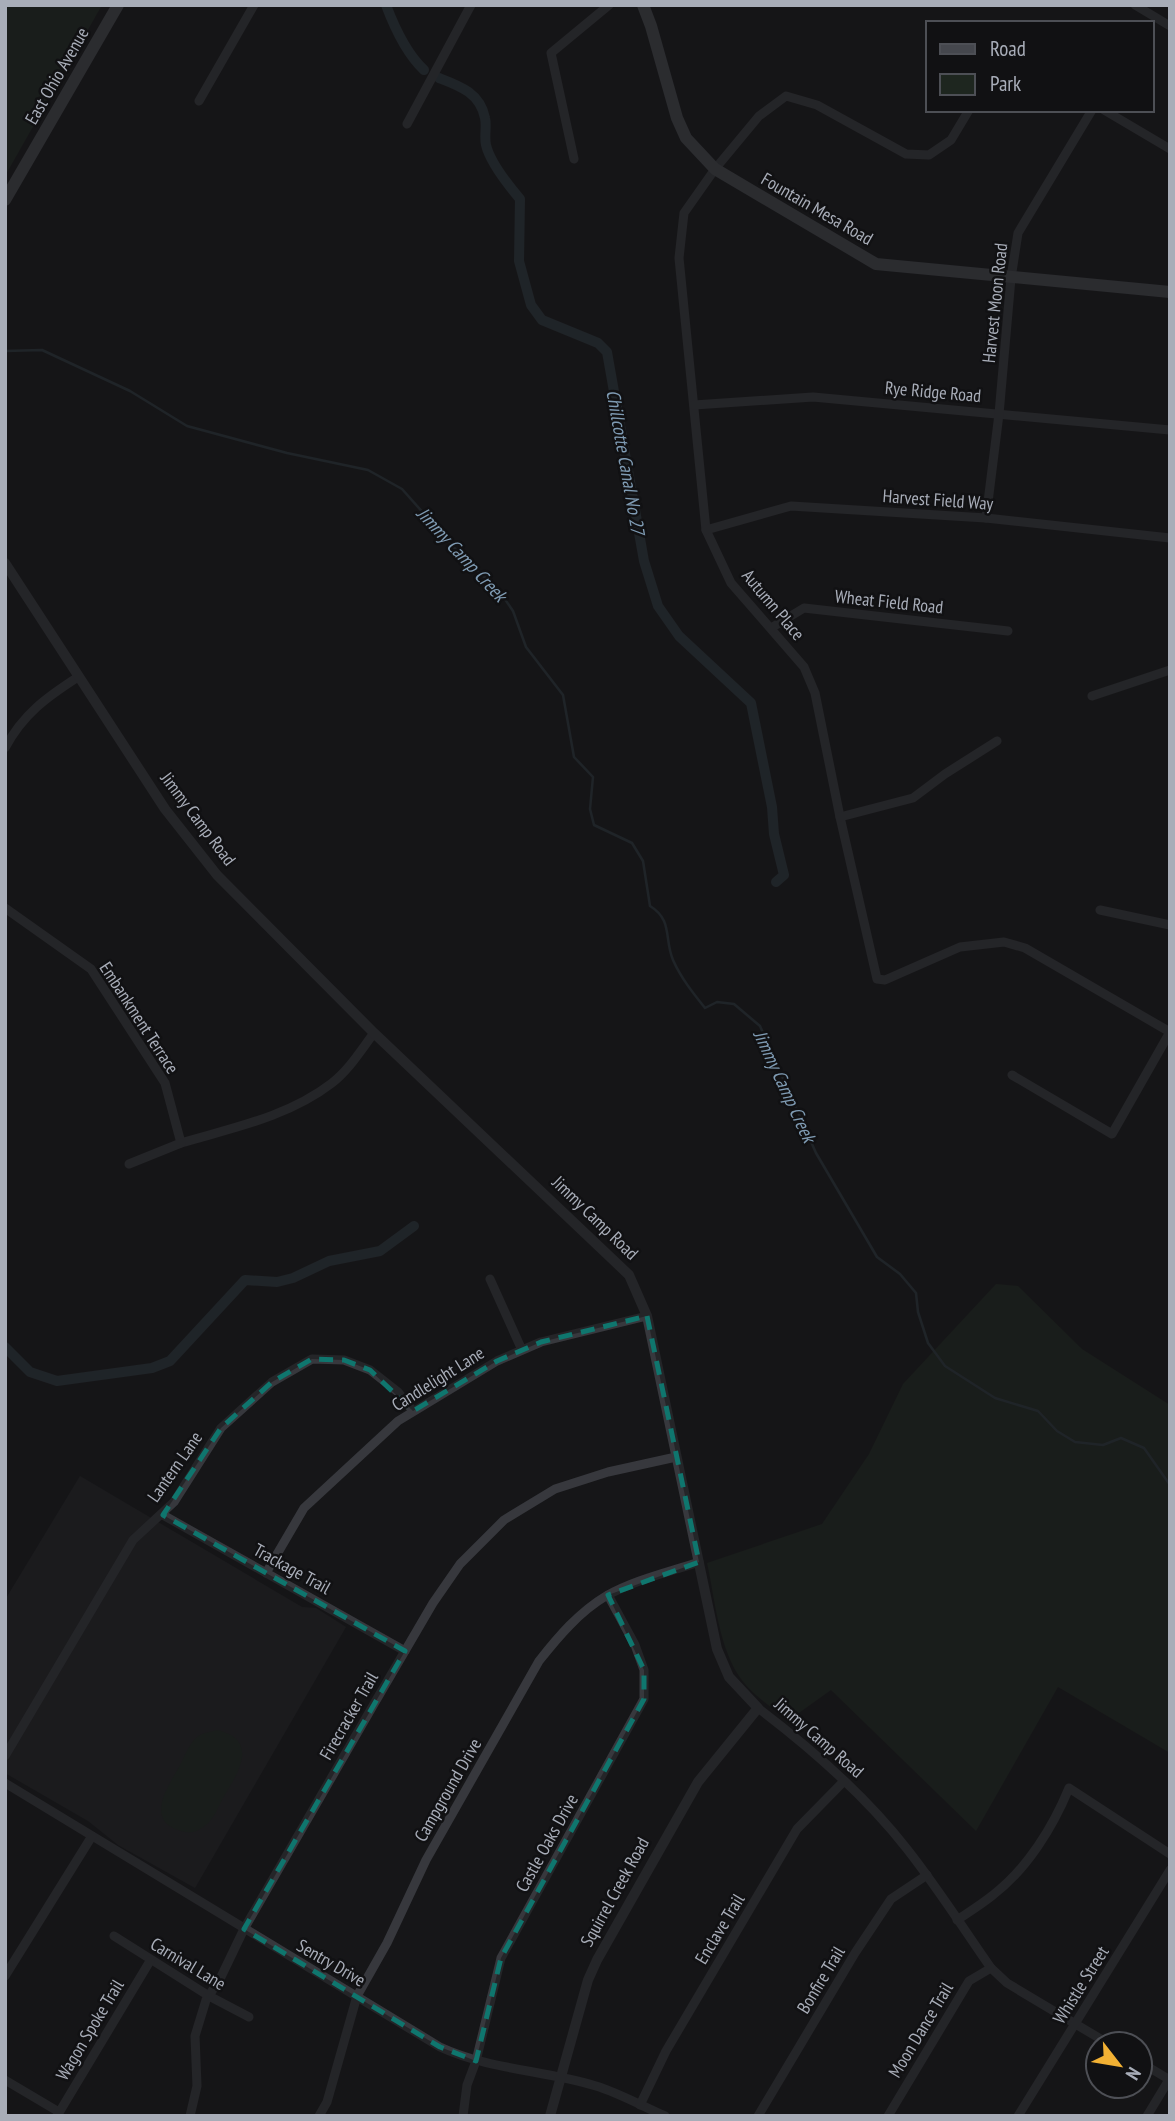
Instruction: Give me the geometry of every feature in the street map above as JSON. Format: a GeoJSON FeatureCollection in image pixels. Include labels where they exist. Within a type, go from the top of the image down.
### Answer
{"type":"FeatureCollection","features":[{"type":"Feature","properties":{"kind":"main road","name":"East Ohio Avenue"},"geometry":{"type":"LineString","coordinates":[[5,200],[118,5]]}},
{"type":"Feature","properties":{"kind":"main road","name":"Fountain Mesa Road"},"geometry":{"type":"LineString","coordinates":[[643,5],[677,118],[687,138],[715,169],[876,264],[1170,292]]}},
{"type":"Feature","properties":{"kind":"street"},"geometry":{"type":"LineString","coordinates":[[199,101],[254,5]]}},
{"type":"Feature","properties":{"kind":"street"},"geometry":{"type":"LineString","coordinates":[[407,124],[471,5]]}},
{"type":"Feature","properties":{"kind":"street"},"geometry":{"type":"LineString","coordinates":[[573,159],[551,52],[609,5]]}},
{"type":"Feature","properties":{"kind":"street"},"geometry":{"type":"LineString","coordinates":[[1135,5],[1170,26]]}},
{"type":"Feature","properties":{"kind":"street","name":"Autumn Place"},"geometry":{"type":"LineString","coordinates":[[969,112],[951,140],[929,155],[906,154],[817,105],[786,96],[759,117],[715,169],[684,213],[679,258],[706,530],[731,583],[804,667],[816,693],[840,817],[877,979],[885,980],[960,947],[1003,942],[1026,948],[1170,1032]]}},
{"type":"Feature","properties":{"kind":"street","name":"Harvest Moon Road"},"geometry":{"type":"LineString","coordinates":[[986,518],[1018,233],[1091,112]]}},
{"type":"Feature","properties":{"kind":"street"},"geometry":{"type":"LineString","coordinates":[[1107,112],[1170,149]]}},
{"type":"Feature","properties":{"kind":"street","name":"Rye Ridge Road"},"geometry":{"type":"LineString","coordinates":[[694,404],[813,397],[1170,430]]}},
{"type":"Feature","properties":{"kind":"street","name":"Harvest Field Way"},"geometry":{"type":"LineString","coordinates":[[706,530],[791,506],[986,518],[1170,538]]}},
{"type":"Feature","properties":{"kind":"street","name":"Jimmy Camp Road"},"geometry":{"type":"LineString","coordinates":[[5,563],[165,809],[217,875],[374,1034],[629,1275],[646,1316],[717,1649],[729,1677],[758,1708],[797,1738],[844,1781],[905,1847],[991,1968],[1007,1983],[1086,2030]]}},
{"type":"Feature","properties":{"kind":"street","name":"Wheat Field Road"},"geometry":{"type":"LineString","coordinates":[[771,628],[804,608],[1008,631]]}},
{"type":"Feature","properties":{"kind":"street"},"geometry":{"type":"LineString","coordinates":[[1092,696],[1170,670]]}},
{"type":"Feature","properties":{"kind":"street"},"geometry":{"type":"LineString","coordinates":[[5,748],[13,733],[40,702],[78,677]]}},
{"type":"Feature","properties":{"kind":"street"},"geometry":{"type":"LineString","coordinates":[[840,817],[913,798],[997,741]]}},
{"type":"Feature","properties":{"kind":"street","name":"Embankment Terrace"},"geometry":{"type":"LineString","coordinates":[[5,908],[91,969],[165,1083],[181,1143]]}},
{"type":"Feature","properties":{"kind":"street"},"geometry":{"type":"LineString","coordinates":[[1100,910],[1170,925]]}},
{"type":"Feature","properties":{"kind":"street"},"geometry":{"type":"LineString","coordinates":[[1012,1075],[1112,1134],[1170,1032]]}},
{"type":"Feature","properties":{"kind":"street"},"geometry":{"type":"LineString","coordinates":[[129,1164],[181,1143],[276,1115],[331,1083],[374,1034]]}},
{"type":"Feature","properties":{"kind":"street"},"geometry":{"type":"LineString","coordinates":[[490,1279],[522,1350]]}},
{"type":"Feature","properties":{"kind":"street","name":"Candlelight Lane"},"geometry":{"type":"LineString","coordinates":[[266,1573],[304,1508],[398,1421],[497,1361],[522,1350],[541,1342],[646,1316]]}},
{"type":"Feature","properties":{"kind":"street","name":"Lantern Lane"},"geometry":{"type":"LineString","coordinates":[[5,1756],[133,1540],[174,1502],[221,1428],[272,1382],[312,1359],[344,1360],[370,1370],[398,1392],[414,1411]]}},
{"type":"Feature","properties":{"kind":"street","name":"Firecracker Trail"},"geometry":{"type":"LineString","coordinates":[[190,2116],[197,2086],[195,2036],[209,1996],[244,1929],[405,1651],[460,1564],[504,1520],[555,1489],[608,1472],[677,1457]]}},
{"type":"Feature","properties":{"kind":"street","name":"Trackage Trail"},"geometry":{"type":"LineString","coordinates":[[163,1515],[405,1651]]}},
{"type":"Feature","properties":{"kind":"street","name":"Campground Drive"},"geometry":{"type":"LineString","coordinates":[[319,2116],[327,2102],[357,1996],[387,1943],[426,1860],[539,1661],[561,1634],[608,1595],[699,1562]]}},
{"type":"Feature","properties":{"kind":"street","name":"Castle Oaks Drive"},"geometry":{"type":"LineString","coordinates":[[463,2116],[467,2085],[477,2061],[501,1958],[645,1699],[644,1670],[635,1644],[608,1595]]}},
{"type":"Feature","properties":{"kind":"street","name":"Squirrel Creek Road"},"geometry":{"type":"LineString","coordinates":[[550,2116],[588,1980],[597,1960],[698,1782],[758,1708]]}},
{"type":"Feature","properties":{"kind":"street","name":"Enclave Trail"},"geometry":{"type":"LineString","coordinates":[[640,2105],[666,2051],[797,1829],[844,1781]]}},
{"type":"Feature","properties":{"kind":"street","name":"Sentry Drive"},"geometry":{"type":"LineString","coordinates":[[5,1783],[440,2047],[477,2061],[596,2086],[665,2116]]}},
{"type":"Feature","properties":{"kind":"street"},"geometry":{"type":"LineString","coordinates":[[957,1920],[996,1893],[1032,1855],[1061,1807],[1069,1788],[1170,1854]]}},
{"type":"Feature","properties":{"kind":"street"},"geometry":{"type":"LineString","coordinates":[[5,1976],[92,1836]]}},
{"type":"Feature","properties":{"kind":"street","name":"Whistle Street"},"geometry":{"type":"LineString","coordinates":[[1018,2116],[1170,1870]]}},
{"type":"Feature","properties":{"kind":"street","name":"Bonfire Trail"},"geometry":{"type":"LineString","coordinates":[[758,2116],[855,1953],[891,1899],[927,1875]]}},
{"type":"Feature","properties":{"kind":"street","name":"Carnival Lane"},"geometry":{"type":"LineString","coordinates":[[114,1936],[150,1961],[248,2017]]}},
{"type":"Feature","properties":{"kind":"street","name":"Wagon Spoke Trail"},"geometry":{"type":"LineString","coordinates":[[58,2114],[150,1961]]}},
{"type":"Feature","properties":{"kind":"street","name":"Moon Dance Trail"},"geometry":{"type":"LineString","coordinates":[[888,2116],[969,1981],[991,1968]]}},
{"type":"Feature","properties":{"kind":"street"},"geometry":{"type":"LineString","coordinates":[[1147,2116],[1169,2079]]}},
{"type":"Feature","properties":{"kind":"street"},"geometry":{"type":"LineString","coordinates":[[5,2080],[58,2114]]}},
{"type":"Feature","properties":{"kind":"highlighted area"},"geometry":{"type":"Polygon","coordinates":[[[647,1316],[699,1562],[608,1595],[644,1670],[644,1699],[501,1958],[476,2061],[440,2047],[244,1929],[405,1651],[163,1515],[221,1428],[272,1382],[312,1359],[344,1360],[370,1370],[413,1411],[497,1361],[541,1342],[647,1316]]]}},
{"type":"Feature","properties":{"kind":"shaded area"},"geometry":{"type":"Polygon","coordinates":[[[80,1476],[302,1607],[316,1608],[346,1627],[195,1888],[118,1845],[88,1821],[5,1773],[5,1600],[80,1476]]]}},
{"type":"Feature","properties":{"kind":"green space"},"geometry":{"type":"Polygon","coordinates":[[[5,5],[102,5],[5,176],[5,5]]]}},
{"type":"Feature","properties":{"kind":"green space"},"geometry":{"type":"Polygon","coordinates":[[[996,1284],[1018,1286],[1082,1349],[1170,1405],[1170,1753],[1058,1687],[976,1831],[831,1690],[789,1720],[748,1687],[737,1673],[725,1647],[707,1563],[822,1524],[869,1454],[903,1384],[996,1284]]]}},
{"type":"Feature","properties":{"kind":"green space"},"geometry":{"type":"Polygon","coordinates":[[[217,1730],[230,1735],[238,1742],[242,1750],[239,1769],[209,1822],[194,1832],[181,1831],[163,1819],[161,1811],[165,1792],[194,1740],[201,1734],[217,1730]]]}},
{"type":"Feature","properties":{"kind":"waterway","name":"Chillcotte Canal No 27"},"geometry":{"type":"LineString","coordinates":[[386,5],[402,40],[424,70]]}},
{"type":"Feature","properties":{"kind":"waterway","name":"Chillcotte Canal No 27"},"geometry":{"type":"LineString","coordinates":[[439,78],[468,92],[479,102],[485,118],[485,142],[488,152],[500,174],[520,199],[519,261],[531,305],[542,320],[598,343],[607,352],[644,561],[658,606],[679,636],[751,703],[784,875],[776,882]]}},
{"type":"Feature","properties":{"kind":"waterway","name":"Jimmy Camp Creek"},"geometry":{"type":"LineString","coordinates":[[5,351],[42,350],[130,391],[187,426],[287,453],[368,470],[402,489],[466,561],[498,589],[513,611],[526,647],[563,695],[574,757],[593,777],[590,809],[594,825],[632,843],[643,861],[650,906],[657,911],[665,924],[676,967],[705,1008],[717,1002],[734,1004],[760,1026],[816,1153],[877,1257],[900,1274],[916,1293],[918,1312],[928,1343],[945,1366],[995,1398],[1038,1411],[1057,1431],[1075,1442],[1103,1445],[1121,1438],[1144,1448],[1170,1485]]}},
{"type":"Feature","properties":{"kind":"waterway","name":"Chillcotte Canal No 27"},"geometry":{"type":"LineString","coordinates":[[5,1347],[30,1372],[57,1381],[152,1368],[170,1361],[245,1280],[277,1282],[293,1278],[329,1261],[380,1251],[414,1226]]}}]}
